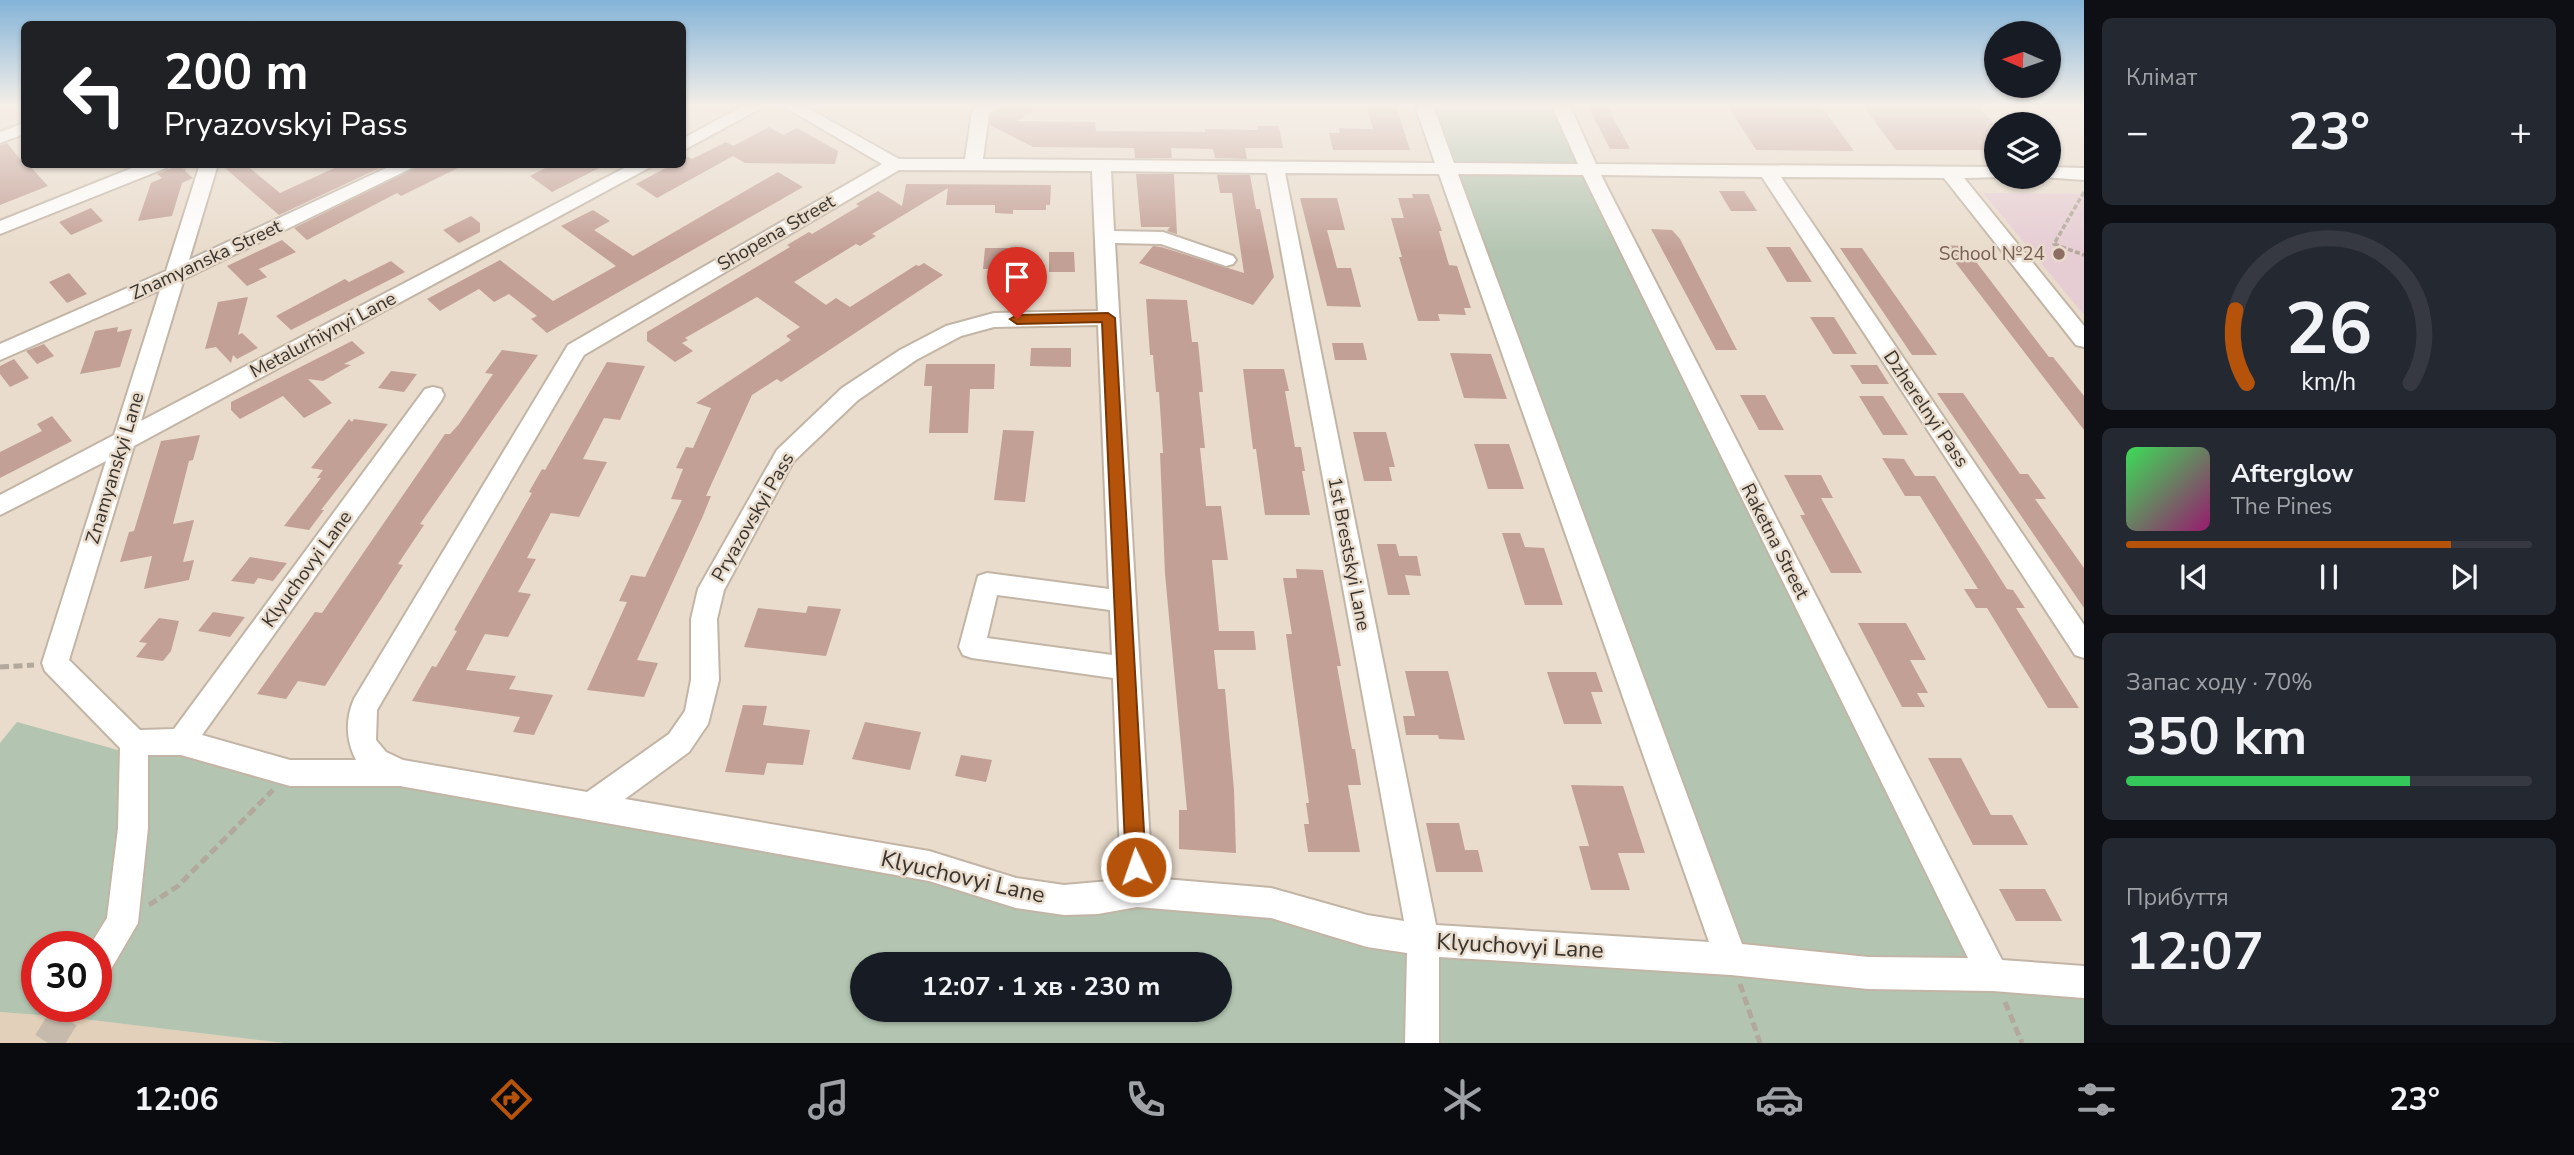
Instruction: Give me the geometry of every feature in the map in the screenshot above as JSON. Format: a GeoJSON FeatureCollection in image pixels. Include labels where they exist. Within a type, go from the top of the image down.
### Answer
{"type":"FeatureCollection","features":[{"type":"Feature","properties":{"kind":"street"},"geometry":{"type":"LineString","coordinates":[[878,155],[895,164],[1984,173]]}},
{"type":"Feature","properties":{"kind":"street"},"geometry":{"type":"LineString","coordinates":[[973,164],[974,155]]}},
{"type":"Feature","properties":{"kind":"street"},"geometry":{"type":"LineString","coordinates":[[1441,155],[1731,959]]}},
{"type":"Feature","properties":{"kind":"street","name":"Raketna Street"},"geometry":{"type":"LineString","coordinates":[[1583,155],[1993,975]]}},
{"type":"Feature","properties":{"kind":"street","name":"Shopena Street"},"geometry":{"type":"LineString","coordinates":[[400,773],[379,765],[365,750],[360,730],[364,708],[576,349],[895,164]]}},
{"type":"Feature","properties":{"kind":"street"},"geometry":{"type":"LineString","coordinates":[[1101,166],[1137,892]]}},
{"type":"Feature","properties":{"kind":"street","name":"1st Brestskyi Lane"},"geometry":{"type":"LineString","coordinates":[[1275,167],[1423,940],[1422,1043]]}},
{"type":"Feature","properties":{"kind":"street"},"geometry":{"type":"LineString","coordinates":[[0,228],[150,168]]}},
{"type":"Feature","properties":{"kind":"street","name":"Znamyanskyi Lane"},"geometry":{"type":"LineString","coordinates":[[55,663],[208,168]]}},
{"type":"Feature","properties":{"kind":"street","name":"Znamyanska Street"},"geometry":{"type":"LineString","coordinates":[[0,353],[175,275],[402,168]]}},
{"type":"Feature","properties":{"kind":"street","name":"Metalurhiynyi Lane"},"geometry":{"type":"LineString","coordinates":[[0,506],[639,168]]}},
{"type":"Feature","properties":{"kind":"street","name":"Dzherelnyi Pass"},"geometry":{"type":"LineString","coordinates":[[1768,171],[2084,647]]}},
{"type":"Feature","properties":{"kind":"street"},"geometry":{"type":"LineString","coordinates":[[1949,173],[2084,340]]}},
{"type":"Feature","properties":{"kind":"street"},"geometry":{"type":"LineString","coordinates":[[2061,173],[2084,174]]}},
{"type":"Feature","properties":{"kind":"street"},"geometry":{"type":"LineString","coordinates":[[2061,174],[2084,181]]}},
{"type":"Feature","properties":{"kind":"street"},"geometry":{"type":"LineString","coordinates":[[1104,237],[1163,238],[1226,260]]}},
{"type":"Feature","properties":{"kind":"street","name":"Pryazovskyi Pass"},"geometry":{"type":"LineString","coordinates":[[592,806],[678,743],[698,715],[705,680],[704,619],[711,589],[785,456],[850,394],[908,355],[954,331],[994,320],[1108,318]]}},
{"type":"Feature","properties":{"kind":"street","name":"Klyuchovyi Lane"},"geometry":{"type":"LineString","coordinates":[[181,742],[433,395]]}},
{"type":"Feature","properties":{"kind":"street"},"geometry":{"type":"LineString","coordinates":[[1122,601],[988,583],[972,647],[1126,668]]}},
{"type":"Feature","properties":{"kind":"street"},"geometry":{"type":"LineString","coordinates":[[55,663],[134,743],[133,828],[122,923],[112,939]]}},
{"type":"Feature","properties":{"kind":"street","name":"Klyuchovyi Lane"},"geometry":{"type":"LineString","coordinates":[[134,743],[181,742],[290,773],[400,773],[929,866],[1016,893],[1064,900],[1098,899],[1137,892],[1271,902],[1367,931],[1423,940],[1731,959],[1868,973],[1993,975],[2084,982]]}},
{"type":"Feature","properties":{"kind":"path"},"geometry":{"type":"LineString","coordinates":[[2084,192],[2054,244],[2084,255]]}},
{"type":"Feature","properties":{"kind":"path"},"geometry":{"type":"LineString","coordinates":[[0,667],[55,663]]}},
{"type":"Feature","properties":{"kind":"path"},"geometry":{"type":"LineString","coordinates":[[122,923],[178,886],[290,773]]}},
{"type":"Feature","properties":{"kind":"path"},"geometry":{"type":"LineString","coordinates":[[1731,959],[1760,1043]]}},
{"type":"Feature","properties":{"kind":"path"},"geometry":{"type":"LineString","coordinates":[[1993,975],[2022,1043]]}},
{"type":"Feature","properties":{"kind":"shaded area","name":"School №24"},"geometry":{"type":"Polygon","coordinates":[[[1983,193],[2084,194],[2084,315],[1983,193]]]}},
{"type":"Feature","properties":{"kind":"shaded area"},"geometry":{"type":"Polygon","coordinates":[[[0,1012],[21,1014],[21,1022],[108,1022],[283,1043],[0,1043],[0,1012]]]}},
{"type":"Feature","properties":{"kind":"green space"},"geometry":{"type":"Polygon","coordinates":[[[1448,155],[1579,155],[1989,987],[2084,994],[2084,1043],[284,1043],[108,1022],[112,1022],[112,931],[21,931],[21,1014],[0,1012],[0,743],[17,722],[129,753],[175,751],[396,781],[1138,902],[1735,970],[1448,155]]]}},
{"type":"Feature","properties":{"kind":"building"},"geometry":{"type":"Polygon","coordinates":[[[0,155],[16,155],[21,160],[21,168],[32,168],[48,186],[0,205],[0,155]]]}},
{"type":"Feature","properties":{"kind":"building"},"geometry":{"type":"Polygon","coordinates":[[[701,155],[837,155],[835,164],[745,163],[733,156],[657,198],[636,184],[666,168],[686,168],[686,158],[692,159],[701,155]]]}},
{"type":"Feature","properties":{"kind":"building"},"geometry":{"type":"Polygon","coordinates":[[[1135,155],[1172,155],[1172,158],[1135,158],[1135,155]]]}},
{"type":"Feature","properties":{"kind":"building"},"geometry":{"type":"Polygon","coordinates":[[[1214,155],[1246,155],[1247,159],[1215,158],[1214,155]]]}},
{"type":"Feature","properties":{"kind":"building"},"geometry":{"type":"Polygon","coordinates":[[[172,168],[186,168],[185,171],[193,178],[182,183],[172,216],[138,221],[151,183],[162,178],[157,174],[172,168]]]}},
{"type":"Feature","properties":{"kind":"building"},"geometry":{"type":"Polygon","coordinates":[[[225,168],[250,168],[280,193],[334,168],[379,168],[279,215],[225,168]]]}},
{"type":"Feature","properties":{"kind":"building"},"geometry":{"type":"Polygon","coordinates":[[[415,168],[458,168],[401,196],[397,193],[307,240],[294,228],[415,168]]]}},
{"type":"Feature","properties":{"kind":"building"},"geometry":{"type":"Polygon","coordinates":[[[545,168],[599,168],[552,192],[530,176],[545,168]]]}},
{"type":"Feature","properties":{"kind":"building"},"geometry":{"type":"Polygon","coordinates":[[[778,172],[803,187],[547,333],[531,319],[537,316],[509,294],[494,302],[479,289],[440,311],[427,299],[500,260],[553,301],[616,266],[561,226],[593,210],[610,221],[594,230],[633,256],[778,172]]]}},
{"type":"Feature","properties":{"kind":"building"},"geometry":{"type":"Polygon","coordinates":[[[1136,174],[1174,174],[1177,234],[1167,231],[1170,227],[1141,227],[1136,174]]]}},
{"type":"Feature","properties":{"kind":"building"},"geometry":{"type":"Polygon","coordinates":[[[1217,175],[1250,175],[1256,209],[1260,209],[1274,277],[1253,305],[1139,263],[1153,246],[1244,273],[1232,193],[1220,193],[1217,175]]]}},
{"type":"Feature","properties":{"kind":"building"},"geometry":{"type":"Polygon","coordinates":[[[906,184],[1051,185],[1050,205],[1046,205],[1046,210],[1013,210],[1013,214],[995,213],[995,205],[946,205],[948,188],[872,234],[876,236],[860,246],[856,244],[794,282],[826,305],[836,298],[850,307],[916,265],[924,263],[943,275],[781,382],[777,379],[752,395],[706,496],[711,496],[702,518],[637,660],[658,663],[644,697],[587,690],[627,602],[619,601],[631,575],[645,577],[682,500],[671,499],[683,469],[676,468],[686,447],[693,448],[711,408],[696,403],[791,340],[786,336],[800,327],[757,297],[685,338],[688,340],[682,343],[693,351],[675,362],[647,341],[647,332],[790,247],[787,245],[809,232],[812,234],[859,206],[856,204],[878,191],[902,206],[906,184]]]}},
{"type":"Feature","properties":{"kind":"building"},"geometry":{"type":"Polygon","coordinates":[[[1719,191],[1744,191],[1757,211],[1731,211],[1719,191]]]}},
{"type":"Feature","properties":{"kind":"building"},"geometry":{"type":"Polygon","coordinates":[[[1412,194],[1429,194],[1442,231],[1439,231],[1449,265],[1457,266],[1471,308],[1464,308],[1466,315],[1438,314],[1440,321],[1418,321],[1399,257],[1402,257],[1391,218],[1404,218],[1398,198],[1413,198],[1412,194]]]}},
{"type":"Feature","properties":{"kind":"building"},"geometry":{"type":"Polygon","coordinates":[[[1300,198],[1337,198],[1345,230],[1327,230],[1337,268],[1351,268],[1361,307],[1327,306],[1300,198]]]}},
{"type":"Feature","properties":{"kind":"building"},"geometry":{"type":"Polygon","coordinates":[[[91,208],[103,221],[71,235],[59,222],[91,208]]]}},
{"type":"Feature","properties":{"kind":"building"},"geometry":{"type":"Polygon","coordinates":[[[471,216],[480,223],[480,232],[459,243],[443,230],[471,216]]]}},
{"type":"Feature","properties":{"kind":"building"},"geometry":{"type":"Polygon","coordinates":[[[1651,229],[1672,230],[1680,239],[1737,350],[1716,350],[1651,229]]]}},
{"type":"Feature","properties":{"kind":"building"},"geometry":{"type":"Polygon","coordinates":[[[282,240],[296,252],[259,269],[267,277],[247,286],[227,266],[282,240]]]}},
{"type":"Feature","properties":{"kind":"building"},"geometry":{"type":"Polygon","coordinates":[[[1942,245],[1964,246],[2049,357],[2053,357],[2084,396],[2084,430],[1942,245]]]}},
{"type":"Feature","properties":{"kind":"building"},"geometry":{"type":"Polygon","coordinates":[[[1766,247],[1790,247],[1812,282],[1787,282],[1766,247]]]}},
{"type":"Feature","properties":{"kind":"building"},"geometry":{"type":"Polygon","coordinates":[[[985,248],[1015,248],[1015,269],[983,269],[985,248]]]}},
{"type":"Feature","properties":{"kind":"building"},"geometry":{"type":"Polygon","coordinates":[[[1840,248],[1862,248],[1937,355],[1912,355],[1840,248]]]}},
{"type":"Feature","properties":{"kind":"building"},"geometry":{"type":"Polygon","coordinates":[[[1049,252],[1074,252],[1075,272],[1049,272],[1049,252]]]}},
{"type":"Feature","properties":{"kind":"building"},"geometry":{"type":"Polygon","coordinates":[[[391,261],[405,272],[291,330],[276,316],[345,279],[349,282],[391,261]]]}},
{"type":"Feature","properties":{"kind":"building"},"geometry":{"type":"Polygon","coordinates":[[[69,273],[87,294],[67,303],[49,282],[69,273]]]}},
{"type":"Feature","properties":{"kind":"building"},"geometry":{"type":"Polygon","coordinates":[[[248,297],[238,335],[242,333],[258,348],[237,359],[233,355],[231,363],[216,347],[205,349],[218,302],[248,297]]]}},
{"type":"Feature","properties":{"kind":"building"},"geometry":{"type":"Polygon","coordinates":[[[1146,299],[1187,300],[1192,342],[1198,342],[1203,392],[1199,392],[1205,448],[1200,448],[1206,506],[1221,506],[1228,560],[1212,560],[1219,631],[1254,631],[1256,650],[1214,650],[1218,689],[1225,689],[1234,790],[1236,853],[1179,849],[1179,810],[1187,810],[1165,574],[1159,392],[1156,392],[1153,355],[1150,355],[1146,299]]]}},
{"type":"Feature","properties":{"kind":"building"},"geometry":{"type":"Polygon","coordinates":[[[1810,317],[1834,317],[1857,354],[1833,354],[1810,317]]]}},
{"type":"Feature","properties":{"kind":"building"},"geometry":{"type":"Polygon","coordinates":[[[118,327],[117,332],[132,329],[120,367],[80,374],[95,331],[118,327]]]}},
{"type":"Feature","properties":{"kind":"building"},"geometry":{"type":"Polygon","coordinates":[[[352,341],[365,353],[344,364],[351,365],[323,381],[308,379],[332,403],[304,418],[283,396],[240,419],[231,410],[231,402],[352,341]]]}},
{"type":"Feature","properties":{"kind":"building"},"geometry":{"type":"Polygon","coordinates":[[[1332,343],[1363,343],[1367,360],[1335,360],[1332,343]]]}},
{"type":"Feature","properties":{"kind":"building"},"geometry":{"type":"Polygon","coordinates":[[[44,344],[54,356],[37,364],[26,351],[44,344]]]}},
{"type":"Feature","properties":{"kind":"building"},"geometry":{"type":"Polygon","coordinates":[[[1031,348],[1071,348],[1071,367],[1030,366],[1031,348]]]}},
{"type":"Feature","properties":{"kind":"building"},"geometry":{"type":"Polygon","coordinates":[[[502,350],[538,355],[420,524],[424,525],[398,564],[403,565],[325,686],[298,681],[286,699],[257,694],[315,612],[322,613],[445,434],[450,434],[459,424],[493,374],[485,373],[502,350]]]}},
{"type":"Feature","properties":{"kind":"building"},"geometry":{"type":"Polygon","coordinates":[[[1450,353],[1491,354],[1507,399],[1464,398],[1450,353]]]}},
{"type":"Feature","properties":{"kind":"building"},"geometry":{"type":"Polygon","coordinates":[[[14,359],[29,378],[10,387],[0,374],[0,366],[14,359]]]}},
{"type":"Feature","properties":{"kind":"building"},"geometry":{"type":"Polygon","coordinates":[[[607,362],[645,366],[620,420],[604,418],[583,459],[607,462],[579,517],[551,513],[527,558],[536,559],[518,592],[531,594],[508,637],[485,634],[466,670],[516,676],[509,689],[553,695],[534,735],[513,732],[520,717],[412,701],[432,666],[436,667],[457,631],[454,630],[532,493],[529,492],[542,469],[545,470],[607,362]]]}},
{"type":"Feature","properties":{"kind":"building"},"geometry":{"type":"Polygon","coordinates":[[[926,364],[995,364],[994,389],[970,389],[968,433],[929,433],[932,386],[924,386],[926,364]]]}},
{"type":"Feature","properties":{"kind":"building"},"geometry":{"type":"Polygon","coordinates":[[[1850,365],[1877,365],[1889,384],[1862,384],[1850,365]]]}},
{"type":"Feature","properties":{"kind":"building"},"geometry":{"type":"Polygon","coordinates":[[[1243,369],[1284,369],[1295,447],[1301,447],[1305,471],[1302,471],[1310,515],[1265,515],[1243,369]]]}},
{"type":"Feature","properties":{"kind":"building"},"geometry":{"type":"Polygon","coordinates":[[[391,371],[417,374],[404,392],[378,388],[391,371]]]}},
{"type":"Feature","properties":{"kind":"building"},"geometry":{"type":"Polygon","coordinates":[[[1937,393],[1963,393],[2020,474],[2028,474],[2046,499],[2035,499],[2084,568],[2084,608],[1937,393]]]}},
{"type":"Feature","properties":{"kind":"building"},"geometry":{"type":"Polygon","coordinates":[[[1740,395],[1765,395],[1784,430],[1759,430],[1740,395]]]}},
{"type":"Feature","properties":{"kind":"building"},"geometry":{"type":"Polygon","coordinates":[[[1859,396],[1883,396],[1908,435],[1883,435],[1859,396]]]}},
{"type":"Feature","properties":{"kind":"building"},"geometry":{"type":"Polygon","coordinates":[[[52,416],[72,441],[0,478],[0,452],[42,431],[37,424],[52,416]]]}},
{"type":"Feature","properties":{"kind":"building"},"geometry":{"type":"Polygon","coordinates":[[[349,419],[352,422],[354,419],[388,424],[321,510],[324,510],[309,530],[284,526],[321,478],[317,478],[323,470],[311,468],[349,419]]]}},
{"type":"Feature","properties":{"kind":"building"},"geometry":{"type":"Polygon","coordinates":[[[1003,430],[1034,431],[1025,502],[994,500],[1003,430]]]}},
{"type":"Feature","properties":{"kind":"building"},"geometry":{"type":"Polygon","coordinates":[[[1353,432],[1386,432],[1395,467],[1389,467],[1392,481],[1364,481],[1353,432]]]}},
{"type":"Feature","properties":{"kind":"building"},"geometry":{"type":"Polygon","coordinates":[[[200,435],[193,460],[189,461],[173,524],[194,520],[183,562],[194,560],[189,580],[144,589],[152,556],[120,562],[129,532],[134,531],[161,441],[200,435]]]}},
{"type":"Feature","properties":{"kind":"building"},"geometry":{"type":"Polygon","coordinates":[[[1474,444],[1509,444],[1524,489],[1488,489],[1474,444]]]}},
{"type":"Feature","properties":{"kind":"building"},"geometry":{"type":"Polygon","coordinates":[[[1882,458],[1904,459],[1915,476],[1935,476],[2007,589],[2013,590],[2025,608],[2016,608],[2079,708],[2048,708],[1987,608],[1976,608],[1964,589],[1978,589],[1920,496],[1905,496],[1882,458]]]}},
{"type":"Feature","properties":{"kind":"building"},"geometry":{"type":"Polygon","coordinates":[[[1784,475],[1821,475],[1833,498],[1821,498],[1862,573],[1831,573],[1800,515],[1805,515],[1784,475]]]}},
{"type":"Feature","properties":{"kind":"building"},"geometry":{"type":"Polygon","coordinates":[[[1502,533],[1520,533],[1525,547],[1544,548],[1563,605],[1525,605],[1502,533]]]}},
{"type":"Feature","properties":{"kind":"building"},"geometry":{"type":"Polygon","coordinates":[[[1377,544],[1396,544],[1399,556],[1417,556],[1421,576],[1405,575],[1410,595],[1388,595],[1377,544]]]}},
{"type":"Feature","properties":{"kind":"building"},"geometry":{"type":"Polygon","coordinates":[[[250,557],[287,563],[273,581],[258,578],[254,584],[231,581],[250,557]]]}},
{"type":"Feature","properties":{"kind":"building"},"geometry":{"type":"Polygon","coordinates":[[[1296,569],[1323,570],[1341,666],[1337,666],[1361,785],[1348,785],[1360,852],[1308,852],[1304,824],[1309,824],[1306,803],[1309,803],[1286,634],[1292,634],[1283,578],[1297,578],[1296,569]]]}},
{"type":"Feature","properties":{"kind":"building"},"geometry":{"type":"Polygon","coordinates":[[[808,606],[841,609],[826,656],[744,647],[758,608],[806,613],[808,606]]]}},
{"type":"Feature","properties":{"kind":"building"},"geometry":{"type":"Polygon","coordinates":[[[213,612],[245,617],[230,637],[198,631],[213,612]]]}},
{"type":"Feature","properties":{"kind":"building"},"geometry":{"type":"Polygon","coordinates":[[[159,618],[179,621],[171,651],[163,661],[136,657],[147,643],[139,642],[159,618]]]}},
{"type":"Feature","properties":{"kind":"building"},"geometry":{"type":"Polygon","coordinates":[[[1858,623],[1906,623],[1926,660],[1910,660],[1928,693],[1917,693],[1925,707],[1902,707],[1858,623]]]}},
{"type":"Feature","properties":{"kind":"building"},"geometry":{"type":"Polygon","coordinates":[[[1405,671],[1448,671],[1465,740],[1439,739],[1438,735],[1406,735],[1403,716],[1415,716],[1405,671]]]}},
{"type":"Feature","properties":{"kind":"building"},"geometry":{"type":"Polygon","coordinates":[[[1547,672],[1596,672],[1603,692],[1591,692],[1602,724],[1564,724],[1547,672]]]}},
{"type":"Feature","properties":{"kind":"building"},"geometry":{"type":"Polygon","coordinates":[[[743,705],[767,706],[763,725],[810,730],[803,765],[767,763],[764,775],[725,772],[743,705]]]}},
{"type":"Feature","properties":{"kind":"building"},"geometry":{"type":"Polygon","coordinates":[[[865,722],[921,732],[910,770],[852,759],[865,722]]]}},
{"type":"Feature","properties":{"kind":"building"},"geometry":{"type":"Polygon","coordinates":[[[961,755],[992,760],[986,782],[955,776],[961,755]]]}},
{"type":"Feature","properties":{"kind":"building"},"geometry":{"type":"Polygon","coordinates":[[[1928,758],[1961,758],[1991,815],[2012,815],[2028,845],[1973,845],[1928,758]]]}},
{"type":"Feature","properties":{"kind":"building"},"geometry":{"type":"Polygon","coordinates":[[[1571,785],[1623,786],[1645,853],[1618,853],[1630,890],[1591,890],[1579,846],[1589,846],[1571,785]]]}},
{"type":"Feature","properties":{"kind":"building"},"geometry":{"type":"Polygon","coordinates":[[[1426,823],[1459,823],[1465,850],[1478,850],[1483,872],[1436,872],[1426,823]]]}},
{"type":"Feature","properties":{"kind":"building"},"geometry":{"type":"Polygon","coordinates":[[[1999,889],[2045,889],[2062,921],[2016,921],[1999,889]]]}},
{"type":"Feature","properties":{"kind":"tunnel"},"geometry":{"type":"LineString","coordinates":[[48,1043],[61,1022]]}},
{"type":"Feature","properties":{"kind":"place","name":"School №24"},"geometry":{"type":"Point","coordinates":[2059,254]}},
{"type":"Feature","properties":{"kind":"route"},"geometry":{"type":"LineString","coordinates":[[1017,319],[1108,318],[1136,867]]}}]}
